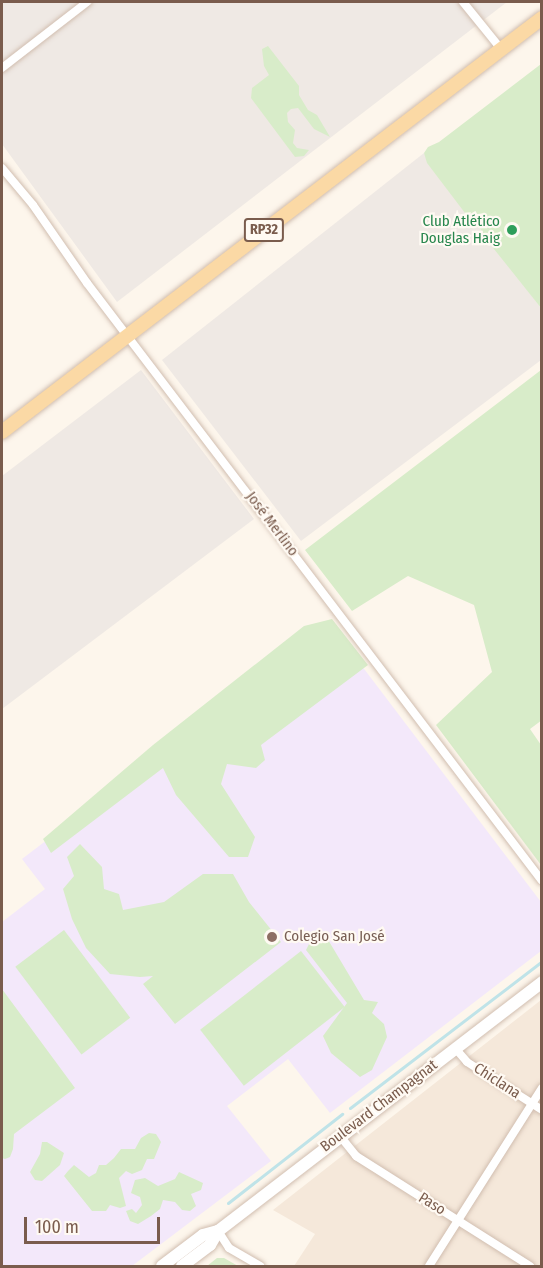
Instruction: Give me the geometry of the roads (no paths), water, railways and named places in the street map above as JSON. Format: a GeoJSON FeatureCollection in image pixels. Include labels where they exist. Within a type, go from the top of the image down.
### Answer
{"type":"FeatureCollection","features":[{"type":"Feature","properties":{"kind":"main road","name":"RP32"},"geometry":{"type":"LineString","coordinates":[[2,432],[542,18]]}},
{"type":"Feature","properties":{"kind":"main road","name":"Boulevard Champagnat"},"geometry":{"type":"LineString","coordinates":[[182,1266],[210,1245],[218,1231],[542,982]]}},
{"type":"Feature","properties":{"kind":"main road","name":"Boulevard Champagnat"},"geometry":{"type":"LineString","coordinates":[[162,1266],[203,1235],[218,1231]]}},
{"type":"Feature","properties":{"kind":"street"},"geometry":{"type":"LineString","coordinates":[[2,68],[87,2]]}},
{"type":"Feature","properties":{"kind":"street"},"geometry":{"type":"LineString","coordinates":[[462,2],[501,49]]}},
{"type":"Feature","properties":{"kind":"street","name":"José Merlino"},"geometry":{"type":"LineString","coordinates":[[2,168],[33,205],[87,282],[542,881]]}},
{"type":"Feature","properties":{"kind":"street","name":"Chiclana"},"geometry":{"type":"LineString","coordinates":[[455,1048],[467,1062],[542,1110]]}},
{"type":"Feature","properties":{"kind":"street"},"geometry":{"type":"LineString","coordinates":[[429,1266],[542,1088]]}},
{"type":"Feature","properties":{"kind":"street","name":"Paso"},"geometry":{"type":"LineString","coordinates":[[340,1136],[356,1156],[530,1266]]}},
{"type":"Feature","properties":{"kind":"street"},"geometry":{"type":"LineString","coordinates":[[218,1231],[229,1248],[260,1266]]}},
{"type":"Feature","properties":{"kind":"waterway"},"geometry":{"type":"LineString","coordinates":[[350,1108],[542,961]]}},
{"type":"Feature","properties":{"kind":"waterway"},"geometry":{"type":"LineString","coordinates":[[228,1203],[342,1114]]}},
{"type":"Feature","properties":{"kind":"place","name":"Club Atlético Douglas Haig"},"geometry":{"type":"Point","coordinates":[512,230]}},
{"type":"Feature","properties":{"kind":"place","name":"Colegio San José"},"geometry":{"type":"Point","coordinates":[272,937]}}]}
